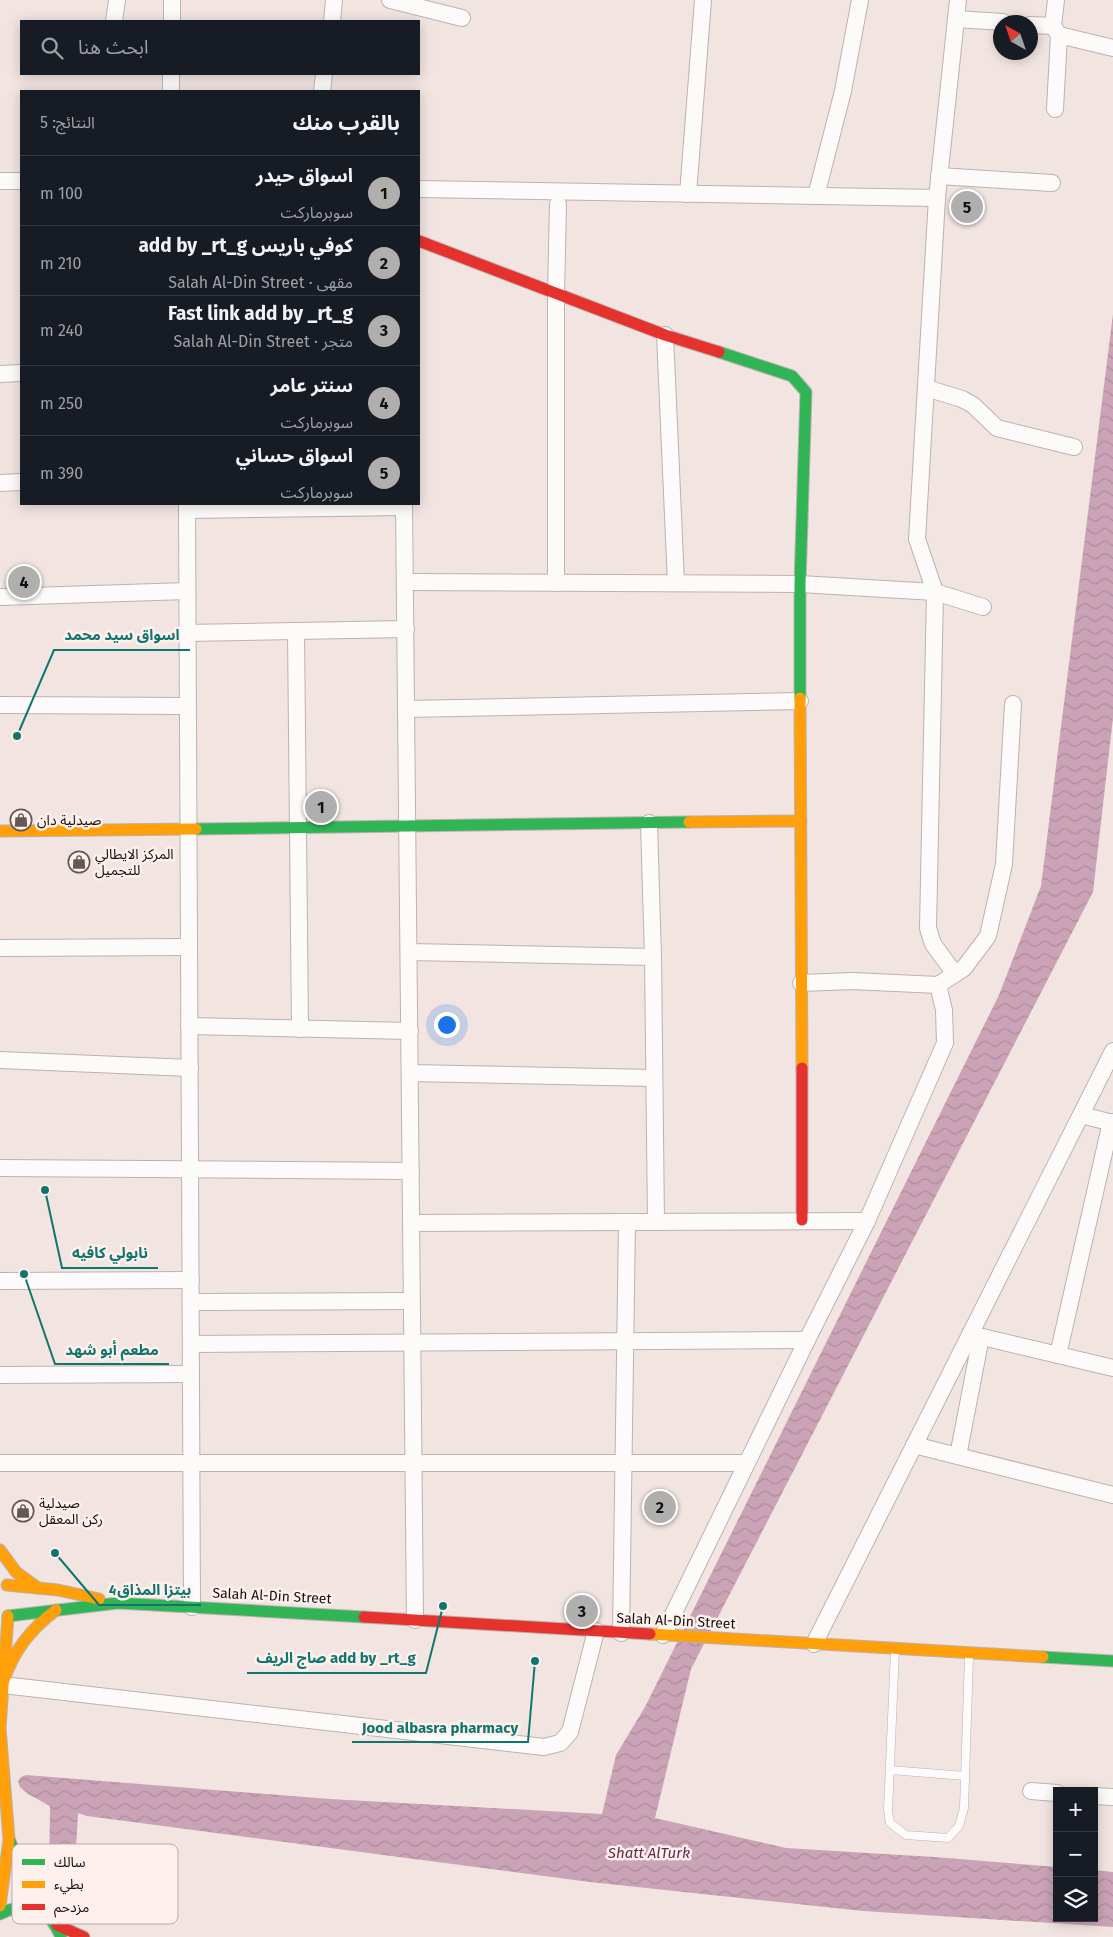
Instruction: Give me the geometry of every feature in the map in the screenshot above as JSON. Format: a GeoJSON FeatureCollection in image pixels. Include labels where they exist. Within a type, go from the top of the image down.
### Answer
{"type":"FeatureCollection","features":[{"type":"Feature","properties":{"kind":"street"},"geometry":{"type":"LineString","coordinates":[[114,20],[117,0]]}},
{"type":"Feature","properties":{"kind":"street"},"geometry":{"type":"LineString","coordinates":[[172,0],[172,20]]}},
{"type":"Feature","properties":{"kind":"street"},"geometry":{"type":"LineString","coordinates":[[332,20],[334,0]]}},
{"type":"Feature","properties":{"kind":"street"},"geometry":{"type":"LineString","coordinates":[[390,0],[462,18]]}},
{"type":"Feature","properties":{"kind":"street"},"geometry":{"type":"LineString","coordinates":[[688,194],[703,0]]}},
{"type":"Feature","properties":{"kind":"street"},"geometry":{"type":"LineString","coordinates":[[816,196],[843,92],[860,0]]}},
{"type":"Feature","properties":{"kind":"street"},"geometry":{"type":"LineString","coordinates":[[955,974],[933,944],[928,928],[935,592],[917,539],[937,198],[958,0]]}},
{"type":"Feature","properties":{"kind":"street"},"geometry":{"type":"LineString","coordinates":[[1055,109],[1056,0]]}},
{"type":"Feature","properties":{"kind":"street"},"geometry":{"type":"LineString","coordinates":[[956,19],[993,21]]}},
{"type":"Feature","properties":{"kind":"street"},"geometry":{"type":"LineString","coordinates":[[1038,27],[1113,48]]}},
{"type":"Feature","properties":{"kind":"street"},"geometry":{"type":"LineString","coordinates":[[171,75],[171,90]]}},
{"type":"Feature","properties":{"kind":"street"},"geometry":{"type":"LineString","coordinates":[[322,90],[324,75]]}},
{"type":"Feature","properties":{"kind":"street"},"geometry":{"type":"LineString","coordinates":[[939,176],[1052,183]]}},
{"type":"Feature","properties":{"kind":"street"},"geometry":{"type":"LineString","coordinates":[[0,181],[20,182]]}},
{"type":"Feature","properties":{"kind":"street"},"geometry":{"type":"LineString","coordinates":[[420,189],[937,198]]}},
{"type":"Feature","properties":{"kind":"street"},"geometry":{"type":"LineString","coordinates":[[556,583],[556,294],[558,204]]}},
{"type":"Feature","properties":{"kind":"street"},"geometry":{"type":"LineString","coordinates":[[420,241],[665,334],[792,376],[806,392],[800,584],[802,1220]]}},
{"type":"Feature","properties":{"kind":"street"},"geometry":{"type":"LineString","coordinates":[[665,334],[676,583]]}},
{"type":"Feature","properties":{"kind":"street"},"geometry":{"type":"LineString","coordinates":[[0,374],[20,373]]}},
{"type":"Feature","properties":{"kind":"street"},"geometry":{"type":"LineString","coordinates":[[926,388],[962,399],[973,405],[997,428],[1074,447]]}},
{"type":"Feature","properties":{"kind":"street"},"geometry":{"type":"LineString","coordinates":[[0,483],[20,482]]}},
{"type":"Feature","properties":{"kind":"street"},"geometry":{"type":"LineString","coordinates":[[192,1607],[187,507],[404,506],[416,1620]]}},
{"type":"Feature","properties":{"kind":"street"},"geometry":{"type":"LineString","coordinates":[[405,582],[800,584],[935,592],[983,607]]}},
{"type":"Feature","properties":{"kind":"street"},"geometry":{"type":"LineString","coordinates":[[0,597],[187,591]]}},
{"type":"Feature","properties":{"kind":"street"},"geometry":{"type":"LineString","coordinates":[[187,633],[406,629]]}},
{"type":"Feature","properties":{"kind":"street"},"geometry":{"type":"LineString","coordinates":[[296,631],[300,1029]]}},
{"type":"Feature","properties":{"kind":"street"},"geometry":{"type":"LineString","coordinates":[[406,709],[800,701]]}},
{"type":"Feature","properties":{"kind":"street"},"geometry":{"type":"LineString","coordinates":[[801,983],[852,981],[938,985],[964,968],[988,936],[1004,864],[1013,704]]}},
{"type":"Feature","properties":{"kind":"street"},"geometry":{"type":"LineString","coordinates":[[0,705],[188,706]]}},
{"type":"Feature","properties":{"kind":"street"},"geometry":{"type":"LineString","coordinates":[[0,831],[801,821]]}},
{"type":"Feature","properties":{"kind":"street"},"geometry":{"type":"LineString","coordinates":[[649,823],[653,957],[656,1222]]}},
{"type":"Feature","properties":{"kind":"street"},"geometry":{"type":"LineString","coordinates":[[0,948],[189,947]]}},
{"type":"Feature","properties":{"kind":"street"},"geometry":{"type":"LineString","coordinates":[[409,952],[653,957]]}},
{"type":"Feature","properties":{"kind":"street"},"geometry":{"type":"LineString","coordinates":[[663,1635],[746,1463],[867,1221],[945,1043],[944,1010],[938,985]]}},
{"type":"Feature","properties":{"kind":"street"},"geometry":{"type":"LineString","coordinates":[[189,1026],[410,1031]]}},
{"type":"Feature","properties":{"kind":"street"},"geometry":{"type":"LineString","coordinates":[[814,1644],[914,1445],[976,1336],[1113,1051]]}},
{"type":"Feature","properties":{"kind":"street"},"geometry":{"type":"LineString","coordinates":[[0,1060],[190,1068]]}},
{"type":"Feature","properties":{"kind":"street"},"geometry":{"type":"LineString","coordinates":[[410,1073],[654,1078]]}},
{"type":"Feature","properties":{"kind":"street"},"geometry":{"type":"LineString","coordinates":[[1058,1355],[1112,1122],[1081,1115]]}},
{"type":"Feature","properties":{"kind":"street"},"geometry":{"type":"LineString","coordinates":[[0,1168],[411,1172]]}},
{"type":"Feature","properties":{"kind":"street"},"geometry":{"type":"LineString","coordinates":[[412,1223],[867,1221]]}},
{"type":"Feature","properties":{"kind":"street"},"geometry":{"type":"LineString","coordinates":[[621,1633],[627,1222]]}},
{"type":"Feature","properties":{"kind":"street"},"geometry":{"type":"LineString","coordinates":[[0,1281],[191,1280]]}},
{"type":"Feature","properties":{"kind":"street"},"geometry":{"type":"LineString","coordinates":[[191,1302],[412,1301]]}},
{"type":"Feature","properties":{"kind":"street"},"geometry":{"type":"LineString","coordinates":[[976,1336],[1113,1368]]}},
{"type":"Feature","properties":{"kind":"street"},"geometry":{"type":"LineString","coordinates":[[958,1456],[976,1336]]}},
{"type":"Feature","properties":{"kind":"street"},"geometry":{"type":"LineString","coordinates":[[191,1344],[807,1340]]}},
{"type":"Feature","properties":{"kind":"street"},"geometry":{"type":"LineString","coordinates":[[0,1375],[191,1374]]}},
{"type":"Feature","properties":{"kind":"street"},"geometry":{"type":"LineString","coordinates":[[914,1445],[1113,1495]]}},
{"type":"Feature","properties":{"kind":"street"},"geometry":{"type":"LineString","coordinates":[[0,1463],[746,1463]]}},
{"type":"Feature","properties":{"kind":"street"},"geometry":{"type":"LineString","coordinates":[[0,1550],[18,1575],[38,1588]]}},
{"type":"Feature","properties":{"kind":"street"},"geometry":{"type":"LineString","coordinates":[[0,1906],[9,1838],[0,1727],[4,1683],[4,1620],[13,1600],[2,1579]]}},
{"type":"Feature","properties":{"kind":"street","name":"Salah Al-Din Street"},"geometry":{"type":"LineString","coordinates":[[2,1579],[38,1588],[58,1590],[118,1603],[1113,1661]]}},
{"type":"Feature","properties":{"kind":"street","name":"Salah Al-Din Street"},"geometry":{"type":"LineString","coordinates":[[4,1620],[56,1610],[118,1603]]}},
{"type":"Feature","properties":{"kind":"street"},"geometry":{"type":"LineString","coordinates":[[4,1683],[10,1659],[21,1642],[56,1610]]}},
{"type":"Feature","properties":{"kind":"street"},"geometry":{"type":"LineString","coordinates":[[4,1683],[544,1747],[560,1743],[570,1732],[596,1631]]}},
{"type":"Feature","properties":{"kind":"street"},"geometry":{"type":"LineString","coordinates":[[1031,1791],[1053,1793]]}},
{"type":"Feature","properties":{"kind":"street"},"geometry":{"type":"LineString","coordinates":[[1098,1796],[1113,1797]]}},
{"type":"Feature","properties":{"kind":"street"},"geometry":{"type":"LineString","coordinates":[[9,1838],[12,1846]]}},
{"type":"Feature","properties":{"kind":"street"},"geometry":{"type":"LineString","coordinates":[[0,1914],[12,1908]]}},
{"type":"Feature","properties":{"kind":"street"},"geometry":{"type":"LineString","coordinates":[[57,1925],[61,1937]]}},
{"type":"Feature","properties":{"kind":"street"},"geometry":{"type":"LineString","coordinates":[[57,1925],[84,1937]]}},
{"type":"Feature","properties":{"kind":"lane"},"geometry":{"type":"LineString","coordinates":[[895,1648],[888,1810],[890,1823],[906,1835],[948,1838],[959,1826],[964,1808],[969,1653]]}},
{"type":"Feature","properties":{"kind":"lane"},"geometry":{"type":"LineString","coordinates":[[890,1770],[965,1776]]}},
{"type":"Feature","properties":{"kind":"water","name":"Shatt AlTurk"},"geometry":{"type":"Polygon","coordinates":[[[1113,314],[1113,718],[1093,892],[691,1669],[655,1818],[786,1848],[1053,1867],[1053,1922],[1098,1922],[1098,1870],[1113,1872],[1113,1927],[863,1911],[590,1882],[87,1816],[78,1813],[76,1844],[50,1844],[50,1806],[28,1794],[20,1787],[18,1781],[26,1775],[330,1799],[602,1814],[616,1755],[645,1707],[999,995],[1041,886],[1113,314]]]}},
{"type":"Feature","properties":{"kind":"traffic: fast"},"geometry":{"type":"LineString","coordinates":[[719,352],[792,376],[806,392],[800,584],[800,698]]}},
{"type":"Feature","properties":{"kind":"traffic: fast"},"geometry":{"type":"LineString","coordinates":[[196,829],[689,822]]}},
{"type":"Feature","properties":{"kind":"traffic: fast"},"geometry":{"type":"LineString","coordinates":[[8,1616],[118,1603],[364,1617]]}},
{"type":"Feature","properties":{"kind":"traffic: fast"},"geometry":{"type":"LineString","coordinates":[[1043,1657],[1113,1661]]}},
{"type":"Feature","properties":{"kind":"traffic: fast"},"geometry":{"type":"LineString","coordinates":[[10,1841],[12,1846]]}},
{"type":"Feature","properties":{"kind":"traffic: fast"},"geometry":{"type":"LineString","coordinates":[[0,1914],[12,1909]]}},
{"type":"Feature","properties":{"kind":"traffic: fast"},"geometry":{"type":"LineString","coordinates":[[54,1924],[61,1937]]}},
{"type":"Feature","properties":{"kind":"traffic: slow"},"geometry":{"type":"LineString","coordinates":[[800,698],[802,1068]]}},
{"type":"Feature","properties":{"kind":"traffic: slow"},"geometry":{"type":"LineString","coordinates":[[689,822],[801,821]]}},
{"type":"Feature","properties":{"kind":"traffic: slow"},"geometry":{"type":"LineString","coordinates":[[0,831],[196,829]]}},
{"type":"Feature","properties":{"kind":"traffic: slow"},"geometry":{"type":"LineString","coordinates":[[0,1550],[16,1572],[38,1588]]}},
{"type":"Feature","properties":{"kind":"traffic: slow"},"geometry":{"type":"LineString","coordinates":[[7,1585],[58,1590],[99,1599]]}},
{"type":"Feature","properties":{"kind":"traffic: slow"},"geometry":{"type":"LineString","coordinates":[[4,1680],[13,1659],[24,1641],[56,1610]]}},
{"type":"Feature","properties":{"kind":"traffic: slow"},"geometry":{"type":"LineString","coordinates":[[0,1906],[9,1839],[0,1728],[8,1616]]}},
{"type":"Feature","properties":{"kind":"traffic: slow"},"geometry":{"type":"LineString","coordinates":[[650,1634],[1043,1657]]}},
{"type":"Feature","properties":{"kind":"traffic: jam"},"geometry":{"type":"LineString","coordinates":[[420,241],[665,335],[719,352]]}},
{"type":"Feature","properties":{"kind":"traffic: jam"},"geometry":{"type":"LineString","coordinates":[[802,1068],[802,1220]]}},
{"type":"Feature","properties":{"kind":"traffic: jam"},"geometry":{"type":"LineString","coordinates":[[364,1617],[650,1634]]}},
{"type":"Feature","properties":{"kind":"traffic: jam"},"geometry":{"type":"LineString","coordinates":[[57,1925],[84,1937]]}},
{"type":"Feature","properties":{"kind":"place","name":"اسواق حساني"},"geometry":{"type":"Point","coordinates":[967,207]}},
{"type":"Feature","properties":{"kind":"place","name":"سنتر عامر"},"geometry":{"type":"Point","coordinates":[24,582]}},
{"type":"Feature","properties":{"kind":"place","name":"اسواق سيد محمد"},"geometry":{"type":"Point","coordinates":[17,736]}},
{"type":"Feature","properties":{"kind":"place","name":"اسواق حيدر"},"geometry":{"type":"Point","coordinates":[321,807]}},
{"type":"Feature","properties":{"kind":"place","name":"صيدلية دان"},"geometry":{"type":"Point","coordinates":[21,820]}},
{"type":"Feature","properties":{"kind":"place","name":"المركز الايطالي للتجميل"},"geometry":{"type":"Point","coordinates":[79,862]}},
{"type":"Feature","properties":{"kind":"place","name":"نابولي كافيه"},"geometry":{"type":"Point","coordinates":[45,1190]}},
{"type":"Feature","properties":{"kind":"place","name":"مطعم أبو شهد"},"geometry":{"type":"Point","coordinates":[24,1274]}},
{"type":"Feature","properties":{"kind":"place","name":"كوفي باريس add by _rt_g"},"geometry":{"type":"Point","coordinates":[660,1507]}},
{"type":"Feature","properties":{"kind":"place","name":"صيدلية ركن المعقل"},"geometry":{"type":"Point","coordinates":[23,1511]}},
{"type":"Feature","properties":{"kind":"place","name":"بيتزا المذاق4"},"geometry":{"type":"Point","coordinates":[55,1553]}},
{"type":"Feature","properties":{"kind":"place","name":"صاج الريف add by _rt_g"},"geometry":{"type":"Point","coordinates":[443,1606]}},
{"type":"Feature","properties":{"kind":"place","name":"Fast link add by _rt_g"},"geometry":{"type":"Point","coordinates":[582,1611]}},
{"type":"Feature","properties":{"kind":"place","name":"Jood albasra pharmacy"},"geometry":{"type":"Point","coordinates":[535,1661]}}]}
